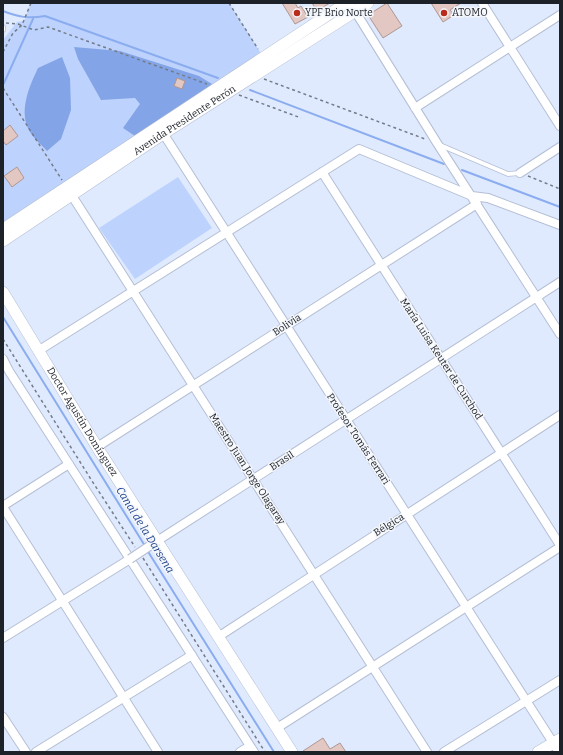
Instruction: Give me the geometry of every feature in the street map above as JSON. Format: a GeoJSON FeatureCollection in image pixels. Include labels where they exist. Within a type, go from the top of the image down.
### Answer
{"type":"FeatureCollection","features":[{"type":"Feature","properties":{"kind":"main road","name":"Avenida Presidente Perón"},"geometry":{"type":"LineString","coordinates":[[223,90],[254,76],[266,62],[346,3]]}},
{"type":"Feature","properties":{"kind":"main road","name":"Avenida Presidente Perón"},"geometry":{"type":"LineString","coordinates":[[3,229],[68,191],[352,7],[368,3]]}},
{"type":"Feature","properties":{"kind":"main road","name":"Avenida Presidente Perón"},"geometry":{"type":"LineString","coordinates":[[3,241],[68,191]]}},
{"type":"Feature","properties":{"kind":"main road","name":"Doctor Agustín Domínguez"},"geometry":{"type":"LineString","coordinates":[[3,292],[97,446],[292,752]]}},
{"type":"Feature","properties":{"kind":"main road"},"geometry":{"type":"LineString","coordinates":[[538,752],[557,745]]}},
{"type":"Feature","properties":{"kind":"street"},"geometry":{"type":"LineString","coordinates":[[482,3],[560,126]]}},
{"type":"Feature","properties":{"kind":"street"},"geometry":{"type":"LineString","coordinates":[[352,7],[437,144],[560,334]]}},
{"type":"Feature","properties":{"kind":"street"},"geometry":{"type":"LineString","coordinates":[[415,108],[560,15]]}},
{"type":"Feature","properties":{"kind":"street","name":"Profesor Tomás Ferrari"},"geometry":{"type":"LineString","coordinates":[[161,130],[466,608],[526,701],[557,745]]}},
{"type":"Feature","properties":{"kind":"street"},"geometry":{"type":"LineString","coordinates":[[520,173],[560,147]]}},
{"type":"Feature","properties":{"kind":"street"},"geometry":{"type":"LineString","coordinates":[[38,351],[359,150],[472,196],[488,198],[560,225]]}},
{"type":"Feature","properties":{"kind":"street","name":"María Luisa Keuter de Curchod"},"geometry":{"type":"LineString","coordinates":[[322,172],[560,546]]}},
{"type":"Feature","properties":{"kind":"street","name":"Maestro Juan Jorge Olagaray"},"geometry":{"type":"LineString","coordinates":[[68,191],[427,752]]}},
{"type":"Feature","properties":{"kind":"street","name":"Bolivia"},"geometry":{"type":"LineString","coordinates":[[97,446],[477,204]]}},
{"type":"Feature","properties":{"kind":"street","name":"Brasil"},"geometry":{"type":"LineString","coordinates":[[3,638],[63,602],[560,282]]}},
{"type":"Feature","properties":{"kind":"street"},"geometry":{"type":"LineString","coordinates":[[3,359],[6,373],[69,464],[252,749],[240,752]]}},
{"type":"Feature","properties":{"kind":"street","name":"Bélgica"},"geometry":{"type":"LineString","coordinates":[[218,637],[560,415]]}},
{"type":"Feature","properties":{"kind":"street"},"geometry":{"type":"LineString","coordinates":[[69,464],[3,507],[158,752]]}},
{"type":"Feature","properties":{"kind":"street"},"geometry":{"type":"LineString","coordinates":[[277,728],[373,668],[560,546]]}},
{"type":"Feature","properties":{"kind":"street"},"geometry":{"type":"LineString","coordinates":[[36,752],[192,655]]}},
{"type":"Feature","properties":{"kind":"street"},"geometry":{"type":"LineString","coordinates":[[444,752],[560,680]]}},
{"type":"Feature","properties":{"kind":"street"},"geometry":{"type":"LineString","coordinates":[[3,717],[26,752]]}},
{"type":"Feature","properties":{"kind":"lane"},"geometry":{"type":"LineString","coordinates":[[437,144],[508,174],[520,173]]}},
{"type":"Feature","properties":{"kind":"path"},"geometry":{"type":"LineString","coordinates":[[3,52],[13,33],[22,26],[31,3]]}},
{"type":"Feature","properties":{"kind":"path"},"geometry":{"type":"LineString","coordinates":[[229,3],[266,62]]}},
{"type":"Feature","properties":{"kind":"path"},"geometry":{"type":"LineString","coordinates":[[3,22],[34,30],[48,27],[301,118]]}},
{"type":"Feature","properties":{"kind":"path"},"geometry":{"type":"LineString","coordinates":[[254,76],[437,144]]}},
{"type":"Feature","properties":{"kind":"path"},"geometry":{"type":"LineString","coordinates":[[3,88],[68,191]]}},
{"type":"Feature","properties":{"kind":"path"},"geometry":{"type":"LineString","coordinates":[[520,173],[560,189]]}},
{"type":"Feature","properties":{"kind":"path"},"geometry":{"type":"LineString","coordinates":[[3,339],[92,481],[138,550]]}},
{"type":"Feature","properties":{"kind":"path"},"geometry":{"type":"LineString","coordinates":[[142,557],[265,752]]}},
{"type":"Feature","properties":{"kind":"shaded area"},"geometry":{"type":"Polygon","coordinates":[[[31,3],[229,3],[262,55],[3,223],[3,40],[17,22],[24,21],[31,3]]]}},
{"type":"Feature","properties":{"kind":"shaded area"},"geometry":{"type":"Polygon","coordinates":[[[74,47],[120,51],[199,76],[212,84],[204,92],[135,136],[123,128],[140,104],[135,98],[101,100],[78,59],[74,47]]]}},
{"type":"Feature","properties":{"kind":"shaded area"},"geometry":{"type":"Polygon","coordinates":[[[62,57],[70,78],[71,110],[61,139],[47,151],[30,132],[25,116],[26,100],[31,83],[38,68],[62,57]]]}},
{"type":"Feature","properties":{"kind":"shaded area"},"geometry":{"type":"Polygon","coordinates":[[[178,177],[212,228],[135,279],[99,228],[178,177]]]}},
{"type":"Feature","properties":{"kind":"building","name":"YPF Brio Norte"},"geometry":{"type":"Polygon","coordinates":[[[282,3],[295,3],[298,8],[301,6],[308,17],[295,24],[282,3]]]}},
{"type":"Feature","properties":{"kind":"building"},"geometry":{"type":"Polygon","coordinates":[[[312,3],[330,3],[317,11],[312,3]]]}},
{"type":"Feature","properties":{"kind":"building"},"geometry":{"type":"Polygon","coordinates":[[[387,3],[402,26],[383,38],[368,15],[387,3]]]}},
{"type":"Feature","properties":{"kind":"building","name":"ATOMO"},"geometry":{"type":"Polygon","coordinates":[[[431,3],[461,3],[450,10],[454,15],[443,22],[431,3]]]}},
{"type":"Feature","properties":{"kind":"building"},"geometry":{"type":"Polygon","coordinates":[[[177,78],[185,81],[182,89],[174,86],[177,78]]]}},
{"type":"Feature","properties":{"kind":"building"},"geometry":{"type":"Polygon","coordinates":[[[10,125],[18,136],[6,145],[3,141],[3,131],[10,125]]]}},
{"type":"Feature","properties":{"kind":"building"},"geometry":{"type":"Polygon","coordinates":[[[17,167],[24,178],[12,187],[4,176],[17,167]]]}},
{"type":"Feature","properties":{"kind":"building"},"geometry":{"type":"Polygon","coordinates":[[[323,738],[330,749],[340,743],[346,752],[303,751],[323,738]]]}},
{"type":"Feature","properties":{"kind":"waterway"},"geometry":{"type":"LineString","coordinates":[[3,11],[24,17],[45,16],[218,78]]}},
{"type":"Feature","properties":{"kind":"waterway","name":"Canal de la Darsena"},"geometry":{"type":"LineString","coordinates":[[4,83],[33,19]]}},
{"type":"Feature","properties":{"kind":"waterway"},"geometry":{"type":"LineString","coordinates":[[250,90],[444,164]]}},
{"type":"Feature","properties":{"kind":"waterway"},"geometry":{"type":"LineString","coordinates":[[462,170],[560,207]]}},
{"type":"Feature","properties":{"kind":"waterway","name":"Canal de la Darsena"},"geometry":{"type":"LineString","coordinates":[[3,317],[145,546]]}},
{"type":"Feature","properties":{"kind":"waterway","name":"Canal de la Darsena"},"geometry":{"type":"LineString","coordinates":[[147,550],[274,752]]}},
{"type":"Feature","properties":{"kind":"place","name":"YPF Brio Norte"},"geometry":{"type":"Point","coordinates":[297,13]}},
{"type":"Feature","properties":{"kind":"place","name":"ATOMO"},"geometry":{"type":"Point","coordinates":[444,13]}}]}
